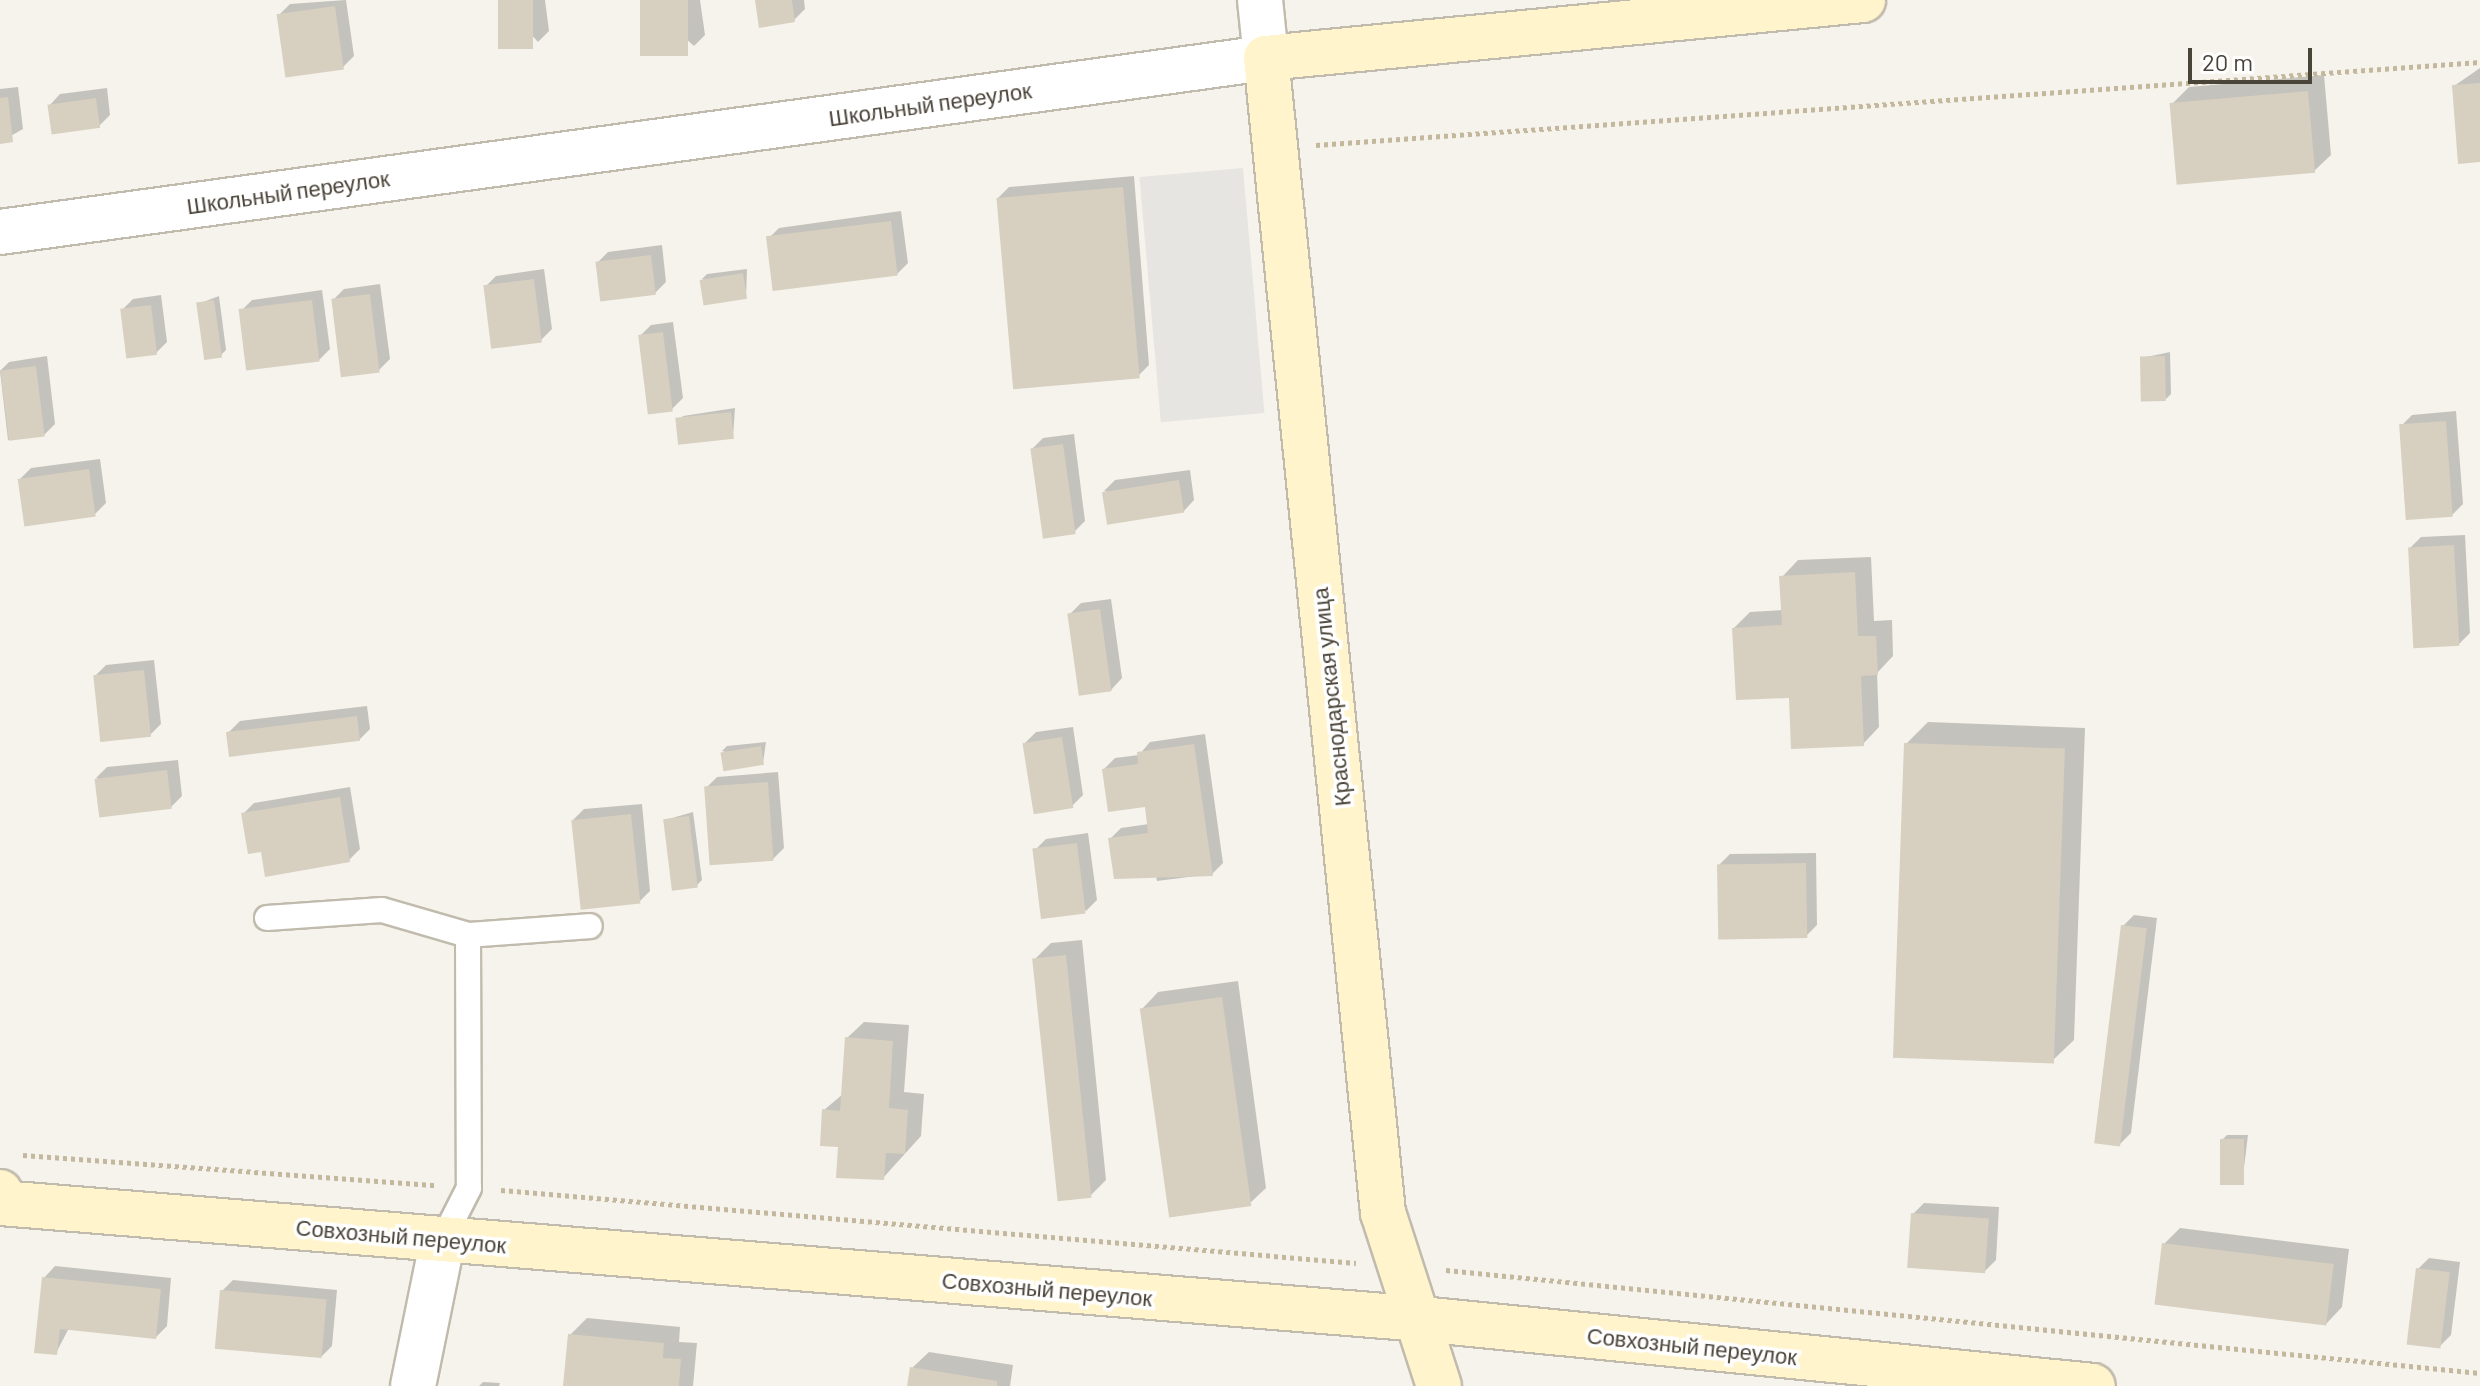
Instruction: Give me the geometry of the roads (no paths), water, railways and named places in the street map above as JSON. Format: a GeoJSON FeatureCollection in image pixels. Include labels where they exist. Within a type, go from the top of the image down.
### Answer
{"type":"FeatureCollection","features":[{"type":"Feature","properties":{"kind":"street","name":"Краснодарская улица"},"geometry":{"type":"LineString","coordinates":[[1260,0],[1383,1213],[1421,1319],[1439,1386]]}},
{"type":"Feature","properties":{"kind":"street","name":"Школьный переулок"},"geometry":{"type":"LineString","coordinates":[[0,232],[1266,58],[1863,0]]}},
{"type":"Feature","properties":{"kind":"street","name":"Совхозный переулок"},"geometry":{"type":"LineString","coordinates":[[4,1188],[443,1239],[1421,1319],[2093,1386]]}},
{"type":"Feature","properties":{"kind":"street"},"geometry":{"type":"LineString","coordinates":[[413,1386],[443,1239]]}},
{"type":"Feature","properties":{"kind":"lane"},"geometry":{"type":"LineString","coordinates":[[267,918],[382,910],[468,935],[590,926]]}},
{"type":"Feature","properties":{"kind":"lane"},"geometry":{"type":"LineString","coordinates":[[443,1239],[469,1188],[468,935]]}}]}
